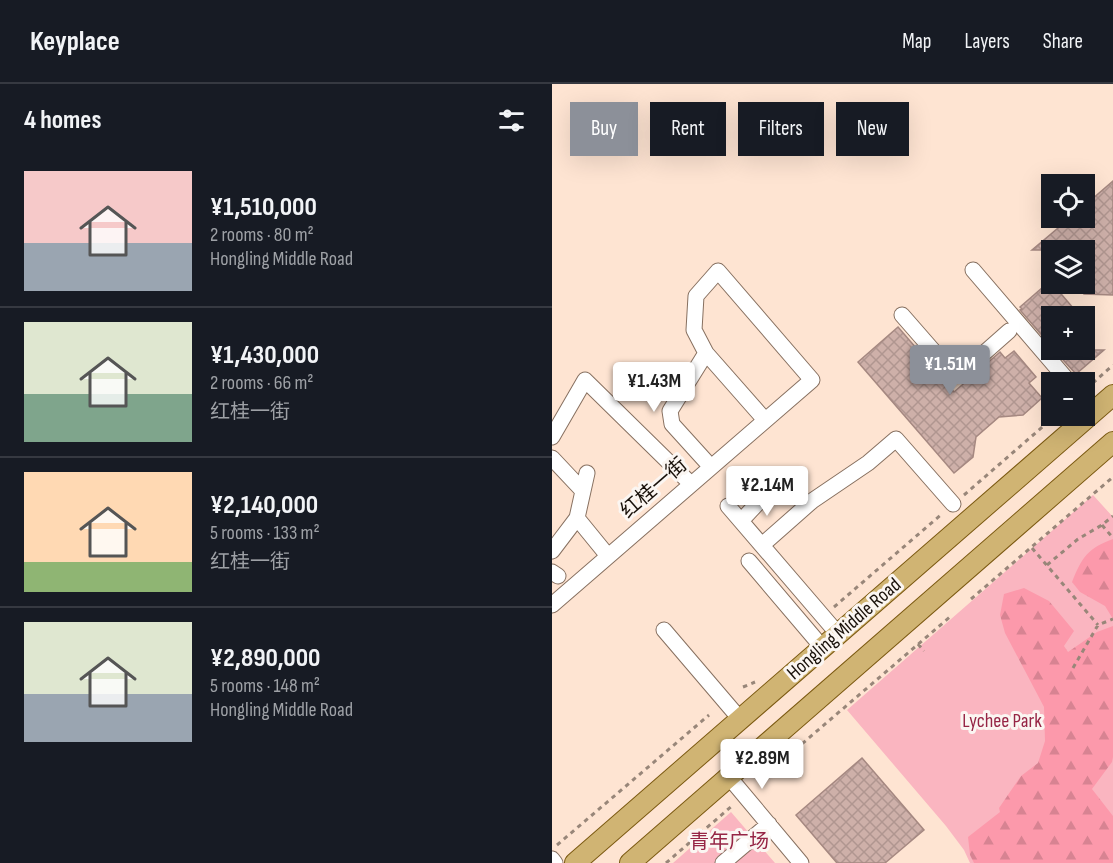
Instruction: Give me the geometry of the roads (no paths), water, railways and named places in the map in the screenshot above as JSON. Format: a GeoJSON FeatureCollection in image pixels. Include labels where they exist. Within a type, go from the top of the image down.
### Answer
{"type":"FeatureCollection","features":[{"type":"Feature","properties":{"kind":"main road","name":"Hongling Middle Road"},"geometry":{"type":"LineString","coordinates":[[1095,399],[1113,395]]}},
{"type":"Feature","properties":{"kind":"main road","name":"Hongling Middle Road"},"geometry":{"type":"LineString","coordinates":[[575,863],[838,634],[1060,426]]}},
{"type":"Feature","properties":{"kind":"main road","name":"Hongling Middle Road"},"geometry":{"type":"LineString","coordinates":[[630,863],[1113,442]]}},
{"type":"Feature","properties":{"kind":"street"},"geometry":{"type":"LineString","coordinates":[[973,270],[1060,372]]}},
{"type":"Feature","properties":{"kind":"street","name":"红桂一街"},"geometry":{"type":"LineString","coordinates":[[552,605],[812,380],[718,271],[696,296],[694,330],[706,353]]}},
{"type":"Feature","properties":{"kind":"street"},"geometry":{"type":"LineString","coordinates":[[902,315],[950,370],[966,369],[1009,331]]}},
{"type":"Feature","properties":{"kind":"street"},"geometry":{"type":"LineString","coordinates":[[711,467],[672,424],[670,411],[706,353],[765,420]]}},
{"type":"Feature","properties":{"kind":"street"},"geometry":{"type":"LineString","coordinates":[[552,437],[585,380],[691,484]]}},
{"type":"Feature","properties":{"kind":"street"},"geometry":{"type":"LineString","coordinates":[[762,545],[812,501],[868,463],[897,439],[953,504],[948,485]]}},
{"type":"Feature","properties":{"kind":"street"},"geometry":{"type":"LineString","coordinates":[[552,458],[583,491]]}},
{"type":"Feature","properties":{"kind":"street"},"geometry":{"type":"LineString","coordinates":[[552,551],[577,518],[587,474]]}},
{"type":"Feature","properties":{"kind":"street"},"geometry":{"type":"LineString","coordinates":[[741,521],[770,490]]}},
{"type":"Feature","properties":{"kind":"street"},"geometry":{"type":"LineString","coordinates":[[728,506],[838,634]]}},
{"type":"Feature","properties":{"kind":"street"},"geometry":{"type":"LineString","coordinates":[[577,518],[608,556]]}},
{"type":"Feature","properties":{"kind":"street"},"geometry":{"type":"LineString","coordinates":[[749,561],[822,647]]}},
{"type":"Feature","properties":{"kind":"street"},"geometry":{"type":"LineString","coordinates":[[664,630],[740,718]]}},
{"type":"Feature","properties":{"kind":"street"},"geometry":{"type":"LineString","coordinates":[[729,777],[801,863]]}},
{"type":"Feature","properties":{"kind":"street"},"geometry":{"type":"LineString","coordinates":[[723,863],[769,824]]}},
{"type":"Feature","properties":{"kind":"street"},"geometry":{"type":"LineString","coordinates":[[555,852],[555,863]]}},
{"type":"Feature","properties":{"kind":"park label","name":"Lychee Park"},"geometry":{"type":"Point","coordinates":[1002,721]}},
{"type":"Feature","properties":{"kind":"park label","name":"青年广场"},"geometry":{"type":"Point","coordinates":[729,842]}}]}
